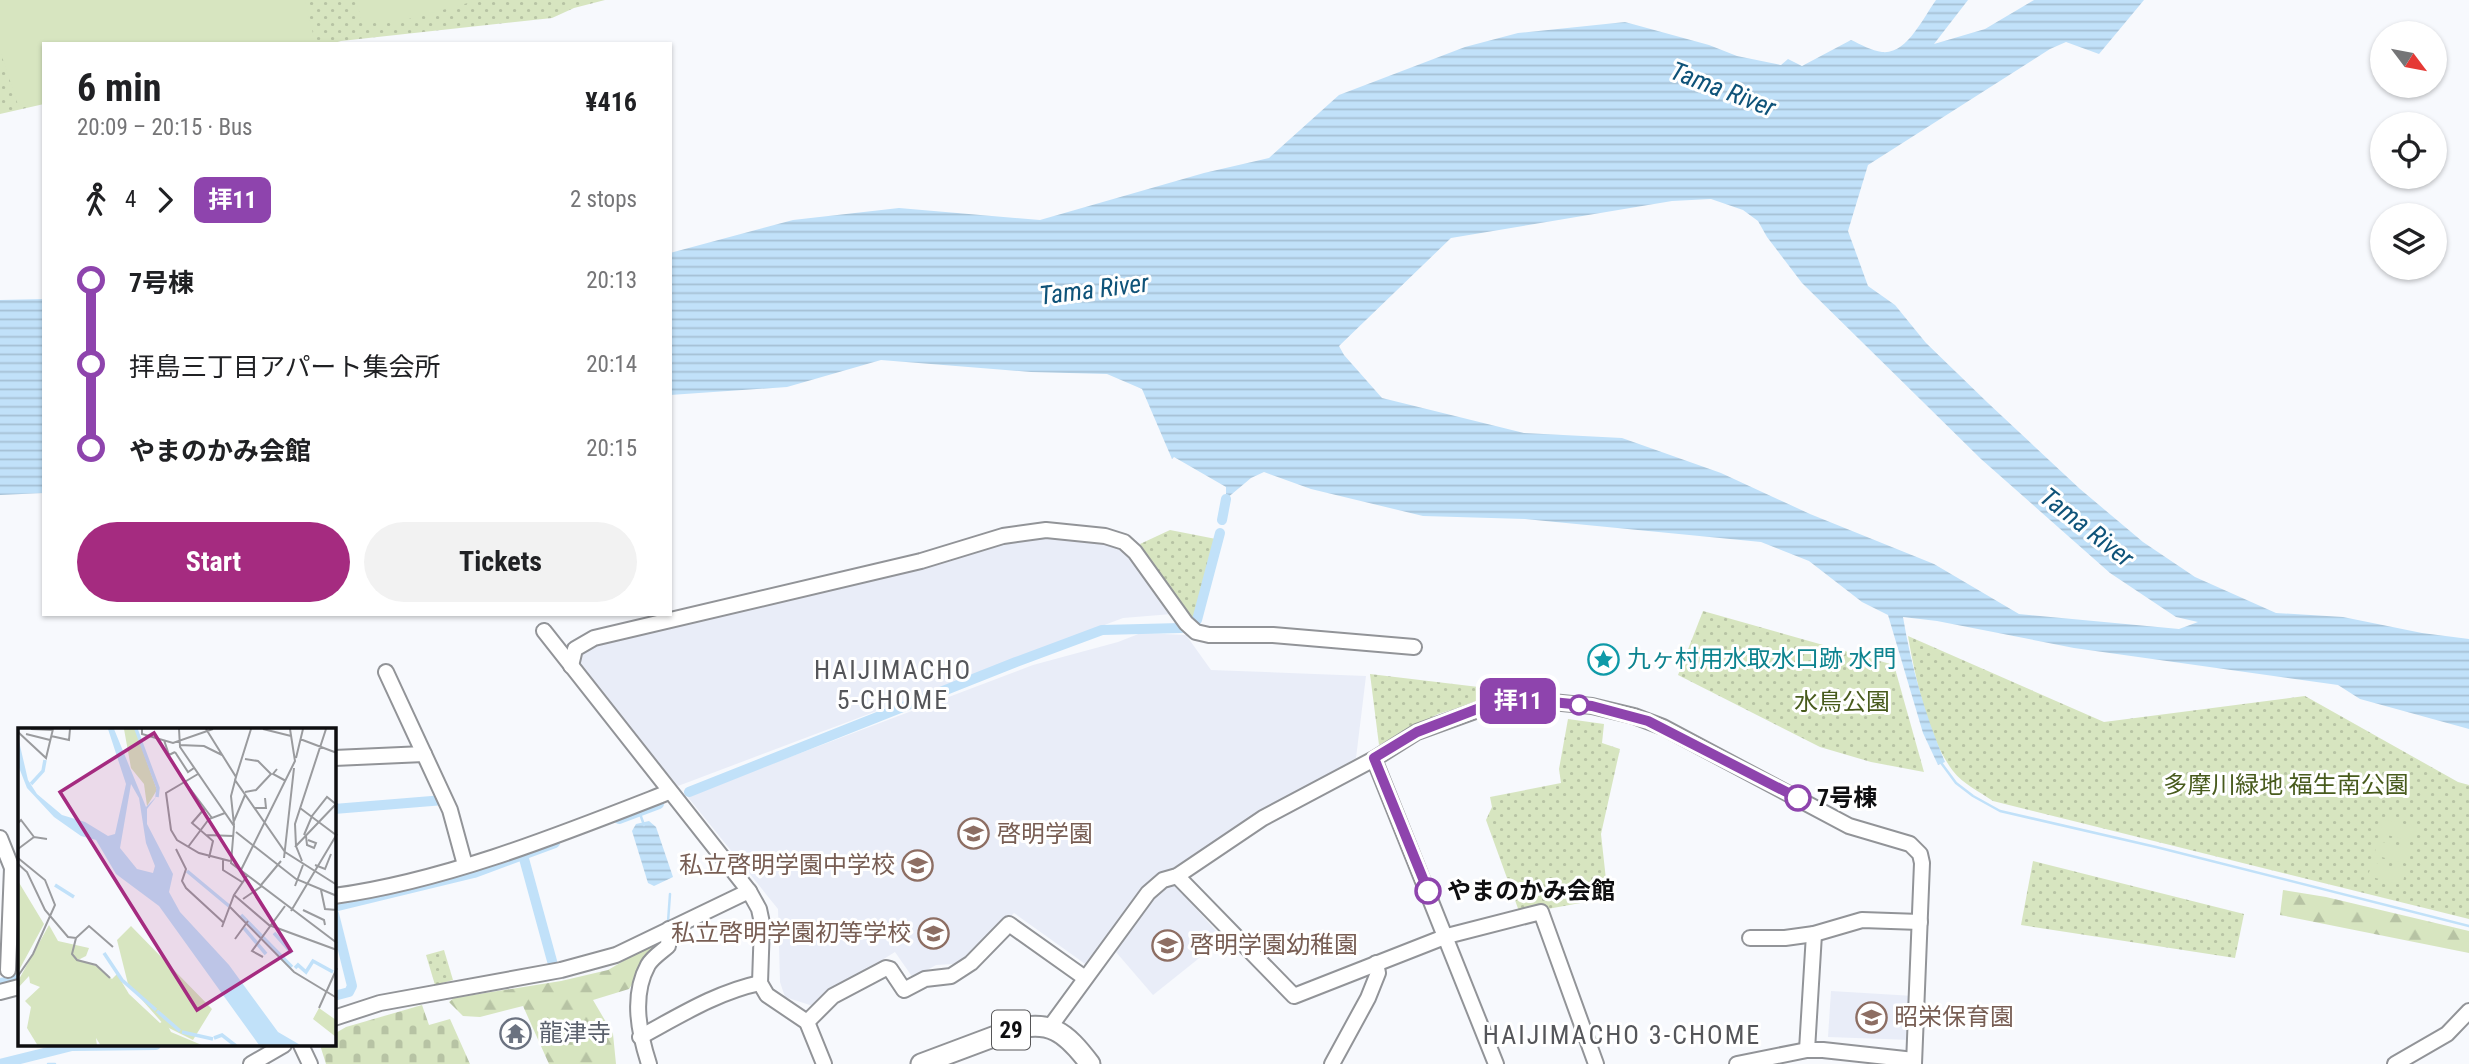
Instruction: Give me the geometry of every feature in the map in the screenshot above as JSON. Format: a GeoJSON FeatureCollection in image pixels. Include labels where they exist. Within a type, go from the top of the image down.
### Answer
{"type":"FeatureCollection","features":[{"type":"Feature","properties":{"kind":"main road","name":"29"},"geometry":{"type":"LineString","coordinates":[[922,1064],[1024,1026],[1050,1027],[1068,1038],[1090,1064]]}},
{"type":"Feature","properties":{"kind":"street"},"geometry":{"type":"LineString","coordinates":[[570,666],[575,649],[594,638],[921,561],[1003,536],[1046,530],[1105,536],[1124,542],[1135,552],[1186,623],[1196,632],[1209,635],[1273,635],[1414,648]]}},
{"type":"Feature","properties":{"kind":"street"},"geometry":{"type":"LineString","coordinates":[[544,631],[749,891],[760,909],[762,923],[760,983],[766,995],[807,1022],[824,1064]]}},
{"type":"Feature","properties":{"kind":"street"},"geometry":{"type":"LineString","coordinates":[[386,672],[450,810],[465,865]]}},
{"type":"Feature","properties":{"kind":"street"},"geometry":{"type":"LineString","coordinates":[[1050,1027],[1148,894],[1163,880],[1177,876],[1263,818],[1417,732],[1503,701],[1552,702],[1592,706],[1634,716],[1663,727],[1849,826],[1913,845],[1920,854],[1922,863],[1914,1062],[1807,1050],[1737,1064]]}},
{"type":"Feature","properties":{"kind":"street"},"geometry":{"type":"LineString","coordinates":[[336,758],[424,754]]}},
{"type":"Feature","properties":{"kind":"street"},"geometry":{"type":"LineString","coordinates":[[1374,758],[1496,1064]]}},
{"type":"Feature","properties":{"kind":"street"},"geometry":{"type":"LineString","coordinates":[[336,896],[402,884],[465,865],[550,838],[669,792]]}},
{"type":"Feature","properties":{"kind":"street"},"geometry":{"type":"LineString","coordinates":[[0,838],[12,868],[9,970]]}},
{"type":"Feature","properties":{"kind":"street"},"geometry":{"type":"LineString","coordinates":[[1177,876],[1294,996],[1447,936],[1541,912],[1596,1064]]}},
{"type":"Feature","properties":{"kind":"street"},"geometry":{"type":"LineString","coordinates":[[336,1017],[380,1003],[561,970],[616,955],[749,891]]}},
{"type":"Feature","properties":{"kind":"street"},"geometry":{"type":"LineString","coordinates":[[1749,938],[1785,938],[1814,934],[1862,920],[1920,922]]}},
{"type":"Feature","properties":{"kind":"street"},"geometry":{"type":"LineString","coordinates":[[807,1022],[833,996],[886,968],[890,969],[904,990],[925,979],[951,976],[971,963],[1009,924],[1085,978]]}},
{"type":"Feature","properties":{"kind":"street"},"geometry":{"type":"LineString","coordinates":[[649,1064],[640,1037],[638,1003],[649,963],[668,946],[669,929]]}},
{"type":"Feature","properties":{"kind":"street"},"geometry":{"type":"LineString","coordinates":[[1807,1050],[1814,934]]}},
{"type":"Feature","properties":{"kind":"street"},"geometry":{"type":"LineString","coordinates":[[1332,1064],[1368,998],[1378,973],[1376,963]]}},
{"type":"Feature","properties":{"kind":"street"},"geometry":{"type":"LineString","coordinates":[[640,1037],[714,997],[760,983]]}},
{"type":"Feature","properties":{"kind":"street"},"geometry":{"type":"LineString","coordinates":[[0,992],[18,987]]}},
{"type":"Feature","properties":{"kind":"street"},"geometry":{"type":"LineString","coordinates":[[2395,1064],[2447,1034],[2469,1011]]}},
{"type":"Feature","properties":{"kind":"street"},"geometry":{"type":"LineString","coordinates":[[251,1064],[282,1046]]}},
{"type":"Feature","properties":{"kind":"street"},"geometry":{"type":"LineString","coordinates":[[301,1046],[310,1064]]}},
{"type":"Feature","properties":{"kind":"shaded area"},"geometry":{"type":"Polygon","coordinates":[[[1042,536],[1112,544],[1130,555],[1172,614],[1123,618],[678,786],[578,665],[585,650],[597,645],[925,567],[989,545],[1042,536]]]}},
{"type":"Feature","properties":{"kind":"shaded area","name":"啓明学園"},"geometry":{"type":"Polygon","coordinates":[[[1141,633],[1186,635],[1211,670],[1366,676],[1356,758],[1168,871],[1088,966],[1014,913],[970,958],[954,964],[936,965],[913,978],[895,952],[835,989],[816,1007],[785,997],[780,982],[778,909],[687,796],[1033,665],[1141,633]]]}},
{"type":"Feature","properties":{"kind":"shaded area","name":"啓明学園幼稚園"},"geometry":{"type":"Polygon","coordinates":[[[1168,884],[1175,885],[1223,939],[1153,995],[1116,952],[1150,899],[1168,884]]]}},
{"type":"Feature","properties":{"kind":"shaded area","name":"昭栄保育園"},"geometry":{"type":"Polygon","coordinates":[[[1831,991],[1914,996],[1911,1040],[1828,1037],[1831,991]]]}},
{"type":"Feature","properties":{"kind":"green space"},"geometry":{"type":"Polygon","coordinates":[[[0,0],[605,0],[574,8],[552,18],[338,42],[42,42],[42,104],[0,114],[0,0]]]}},
{"type":"Feature","properties":{"kind":"green space"},"geometry":{"type":"Polygon","coordinates":[[[0,0],[305,0],[314,38],[299,42],[42,42],[42,103],[19,108],[0,51],[0,0]]]}},
{"type":"Feature","properties":{"kind":"green space"},"geometry":{"type":"Polygon","coordinates":[[[356,0],[479,0],[405,20],[362,22],[356,0]]]}},
{"type":"Feature","properties":{"kind":"green space"},"geometry":{"type":"Polygon","coordinates":[[[1170,530],[1216,539],[1193,619],[1183,611],[1140,544],[1170,530]]]}},
{"type":"Feature","properties":{"kind":"green space","name":"水鳥公園"},"geometry":{"type":"Polygon","coordinates":[[[1703,611],[1894,665],[1924,772],[1871,762],[1820,747],[1678,675],[1703,611]]]}},
{"type":"Feature","properties":{"kind":"green space","name":"多摩川緑地 福生南公園"},"geometry":{"type":"Polygon","coordinates":[[[1908,636],[2104,722],[2305,696],[2458,782],[2469,785],[2469,919],[1993,801],[1972,788],[1953,771],[1936,742],[1914,669],[1908,636]]]}},
{"type":"Feature","properties":{"kind":"green space"},"geometry":{"type":"Polygon","coordinates":[[[1370,674],[1512,691],[1438,714],[1379,745],[1370,674]]]}},
{"type":"Feature","properties":{"kind":"green space"},"geometry":{"type":"Polygon","coordinates":[[[1568,719],[1604,724],[1602,743],[1620,749],[1601,834],[1608,898],[1520,914],[1486,820],[1492,807],[1490,797],[1561,783],[1559,769],[1568,719]]]}},
{"type":"Feature","properties":{"kind":"green space"},"geometry":{"type":"Polygon","coordinates":[[[2383,819],[2417,827],[2413,842],[2380,833],[2383,819]]]}},
{"type":"Feature","properties":{"kind":"green space"},"geometry":{"type":"Polygon","coordinates":[[[2378,841],[2412,849],[2408,864],[2374,855],[2378,841]]]}},
{"type":"Feature","properties":{"kind":"green space"},"geometry":{"type":"Polygon","coordinates":[[[2033,861],[2244,914],[2235,958],[2021,925],[2033,861]]]}},
{"type":"Feature","properties":{"kind":"green space"},"geometry":{"type":"Polygon","coordinates":[[[2372,862],[2406,870],[2402,885],[2368,876],[2372,862]]]}},
{"type":"Feature","properties":{"kind":"green space"},"geometry":{"type":"Polygon","coordinates":[[[2283,890],[2326,897],[2469,931],[2469,953],[2280,915],[2283,890]]]}},
{"type":"Feature","properties":{"kind":"green space"},"geometry":{"type":"Polygon","coordinates":[[[649,946],[656,948],[629,989],[593,1000],[613,1034],[616,1064],[549,1064],[523,1006],[480,1017],[463,1016],[449,1002],[454,998],[561,981],[608,970],[649,946]]]}},
{"type":"Feature","properties":{"kind":"green space"},"geometry":{"type":"Polygon","coordinates":[[[444,950],[453,980],[435,985],[426,955],[444,950]]]}},
{"type":"Feature","properties":{"kind":"green space"},"geometry":{"type":"Polygon","coordinates":[[[422,1005],[429,1025],[450,1019],[470,1064],[326,1064],[320,1046],[336,1046],[336,1033],[346,1027],[422,1005]]]}},
{"type":"Feature","properties":{"kind":"water","name":"Tama River"},"geometry":{"type":"Polygon","coordinates":[[[1936,0],[1968,0],[1934,44],[1985,29],[2034,0],[2144,0],[2099,54],[2066,42],[2050,49],[1868,165],[1848,231],[1868,286],[1895,305],[1926,343],[2080,489],[2143,542],[2195,577],[2276,613],[2343,617],[2422,633],[2469,639],[2469,729],[2360,699],[2338,685],[2074,648],[1937,621],[1903,617],[1920,690],[1945,762],[1938,765],[1923,733],[1888,615],[1862,602],[1809,561],[1761,542],[1525,519],[1423,516],[1311,489],[1264,472],[1251,478],[1226,499],[1226,487],[1174,457],[1172,459],[1142,389],[1107,374],[1031,372],[881,360],[787,387],[672,395],[672,252],[793,220],[899,208],[1040,220],[1204,173],[1269,158],[1339,95],[1465,47],[1518,33],[1625,22],[1709,45],[1737,56],[1781,65],[1788,59],[1802,66],[1851,40],[1874,50],[1891,51],[1907,41],[1936,0]],[[1711,199],[1672,201],[1451,238],[1339,346],[1382,398],[1524,433],[1622,438],[1721,473],[1810,514],[1934,564],[2019,614],[2179,629],[2198,622],[2176,617],[2110,573],[1981,459],[1802,283],[1758,221],[1743,210],[1711,199]]]}},
{"type":"Feature","properties":{"kind":"water"},"geometry":{"type":"Polygon","coordinates":[[[42,299],[42,493],[0,495],[0,300],[42,299]]]}},
{"type":"Feature","properties":{"kind":"water"},"geometry":{"type":"Polygon","coordinates":[[[649,821],[656,827],[673,877],[654,886],[648,883],[632,831],[636,824],[649,821]]]}},
{"type":"Feature","properties":{"kind":"waterway"},"geometry":{"type":"LineString","coordinates":[[1222,520],[1226,499]]}},
{"type":"Feature","properties":{"kind":"waterway"},"geometry":{"type":"LineString","coordinates":[[1197,620],[1220,533]]}},
{"type":"Feature","properties":{"kind":"waterway"},"geometry":{"type":"LineString","coordinates":[[689,792],[1102,630],[1181,628]]}},
{"type":"Feature","properties":{"kind":"waterway"},"geometry":{"type":"LineString","coordinates":[[1939,760],[1956,783],[2000,811],[2156,847],[2469,926]]}},
{"type":"Feature","properties":{"kind":"waterway"},"geometry":{"type":"LineString","coordinates":[[336,809],[444,800]]}},
{"type":"Feature","properties":{"kind":"waterway"},"geometry":{"type":"LineString","coordinates":[[619,819],[659,804]]}},
{"type":"Feature","properties":{"kind":"waterway"},"geometry":{"type":"LineString","coordinates":[[639,811],[644,825]]}},
{"type":"Feature","properties":{"kind":"waterway"},"geometry":{"type":"LineString","coordinates":[[336,907],[474,873],[555,843]]}},
{"type":"Feature","properties":{"kind":"waterway"},"geometry":{"type":"LineString","coordinates":[[523,855],[552,961]]}},
{"type":"Feature","properties":{"kind":"waterway"},"geometry":{"type":"LineString","coordinates":[[668,922],[670,894]]}},
{"type":"Feature","properties":{"kind":"waterway"},"geometry":{"type":"LineString","coordinates":[[336,922],[352,986],[349,992],[336,995]]}},
{"type":"Feature","properties":{"kind":"waterway"},"geometry":{"type":"LineString","coordinates":[[533,982],[618,961]]}},
{"type":"Feature","properties":{"kind":"waterway"},"geometry":{"type":"LineString","coordinates":[[0,983],[18,979]]}},
{"type":"Feature","properties":{"kind":"waterway"},"geometry":{"type":"LineString","coordinates":[[0,1064],[72,1046]]}},
{"type":"Feature","properties":{"kind":"waterway"},"geometry":{"type":"LineString","coordinates":[[48,1064],[55,1064]]}},
{"type":"Feature","properties":{"kind":"bus line","name":"拝11"},"geometry":{"type":"LineString","coordinates":[[1428,891],[1374,758],[1428,727],[1503,701],[1592,706],[1634,716],[1663,727],[1798,798]]}},
{"type":"Feature","properties":{"kind":"place","name":"九ヶ村用水取水口跡 水門"},"geometry":{"type":"Point","coordinates":[1604,659]}},
{"type":"Feature","properties":{"kind":"place","name":"7号棟"},"geometry":{"type":"Point","coordinates":[1798,798]}},
{"type":"Feature","properties":{"kind":"place","name":"啓明学園"},"geometry":{"type":"Point","coordinates":[974,834]}},
{"type":"Feature","properties":{"kind":"place","name":"私立啓明学園中学校"},"geometry":{"type":"Point","coordinates":[918,865]}},
{"type":"Feature","properties":{"kind":"place","name":"やまのかみ会館"},"geometry":{"type":"Point","coordinates":[1428,891]}},
{"type":"Feature","properties":{"kind":"place","name":"私立啓明学園初等学校"},"geometry":{"type":"Point","coordinates":[934,933]}},
{"type":"Feature","properties":{"kind":"place","name":"啓明学園幼稚園"},"geometry":{"type":"Point","coordinates":[1167,945]}},
{"type":"Feature","properties":{"kind":"place","name":"昭栄保育園"},"geometry":{"type":"Point","coordinates":[1871,1017]}},
{"type":"Feature","properties":{"kind":"place","name":"龍津寺"},"geometry":{"type":"Point","coordinates":[516,1033]}},
{"type":"Feature","properties":{"kind":"district","name":"HAIJIMACHO 5-CHOME"},"geometry":{"type":"Point","coordinates":[893,685]}},
{"type":"Feature","properties":{"kind":"district","name":"HAIJIMACHO 3-CHOME"},"geometry":{"type":"Point","coordinates":[1622,1035]}}]}
